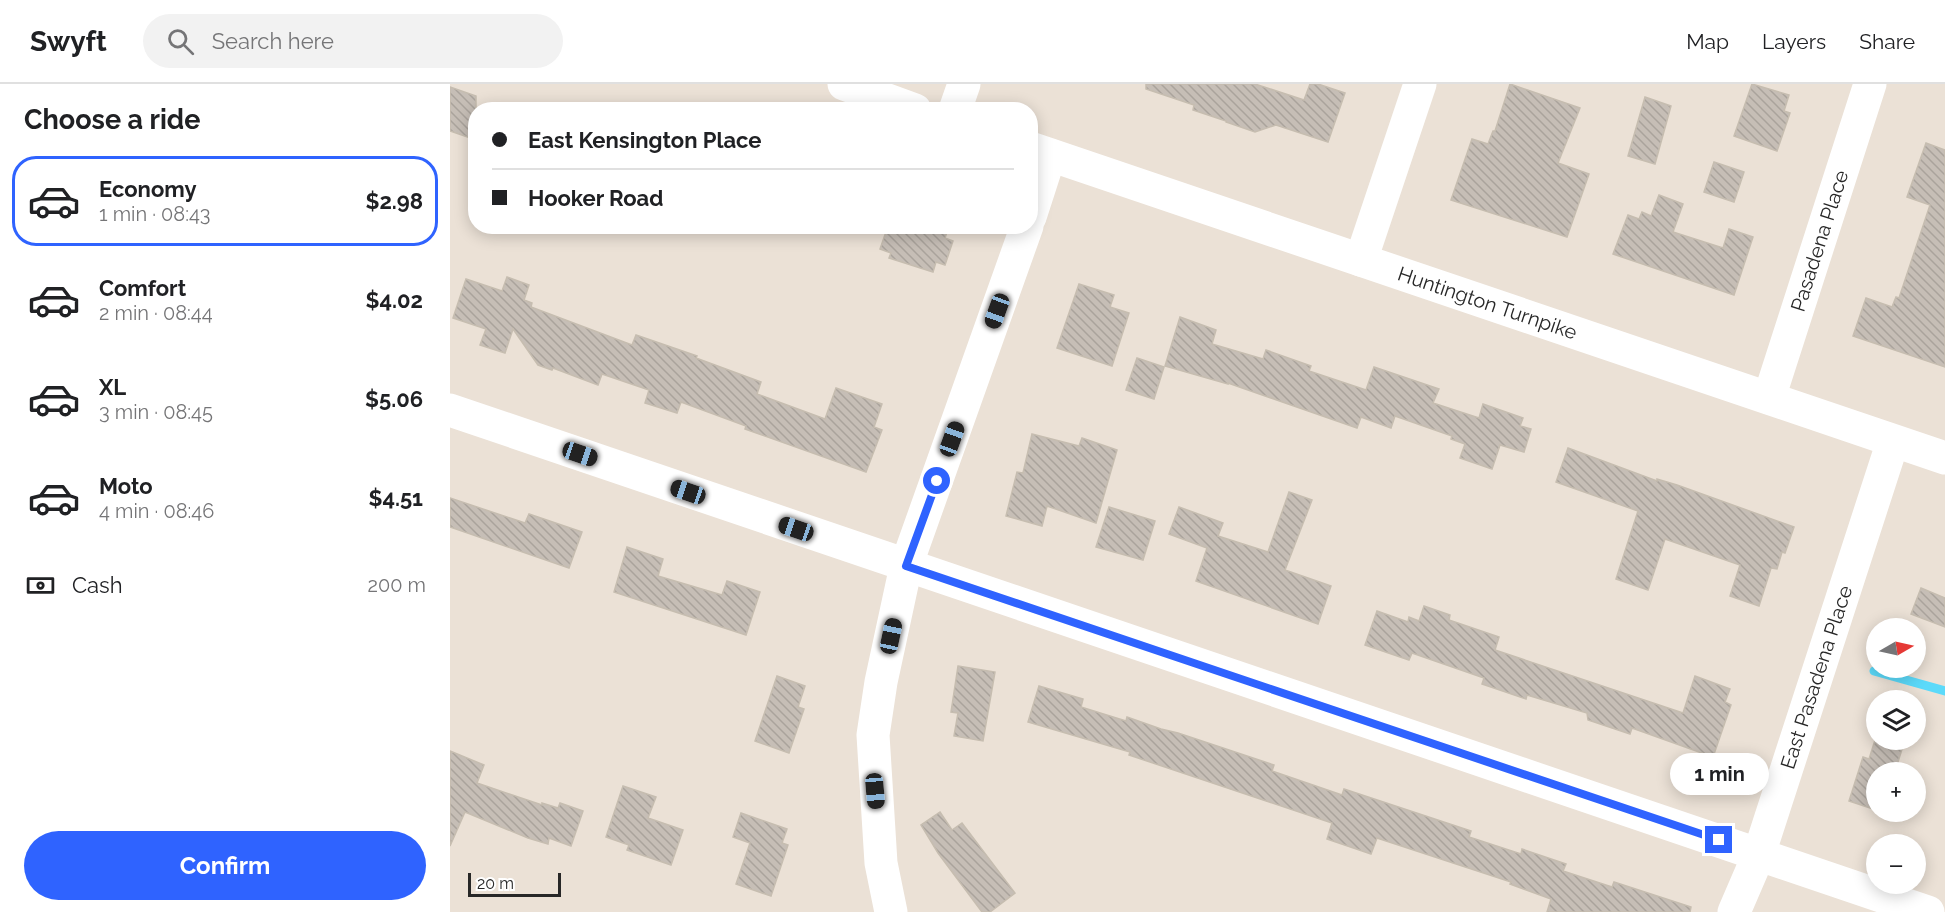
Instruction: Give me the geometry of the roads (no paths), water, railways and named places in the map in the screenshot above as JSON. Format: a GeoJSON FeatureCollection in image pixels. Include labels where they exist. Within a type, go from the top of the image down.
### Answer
{"type":"FeatureCollection","features":[{"type":"Feature","properties":{"kind":"street"},"geometry":{"type":"LineString","coordinates":[[844,84],[893,102]]}},
{"type":"Feature","properties":{"kind":"street"},"geometry":{"type":"LineString","coordinates":[[958,102],[964,84]]}},
{"type":"Feature","properties":{"kind":"street"},"geometry":{"type":"LineString","coordinates":[[1361,260],[1420,84]]}},
{"type":"Feature","properties":{"kind":"street","name":"Pasadena Place"},"geometry":{"type":"LineString","coordinates":[[1769,398],[1870,84]]}},
{"type":"Feature","properties":{"kind":"street","name":"Huntington Turnpike"},"geometry":{"type":"LineString","coordinates":[[1040,152],[1945,458]]}},
{"type":"Feature","properties":{"kind":"street"},"geometry":{"type":"LineString","coordinates":[[891,912],[881,863],[873,735],[881,682],[906,566],[1024,234]]}},
{"type":"Feature","properties":{"kind":"street"},"geometry":{"type":"LineString","coordinates":[[450,410],[1928,912]]}},
{"type":"Feature","properties":{"kind":"street","name":"East Pasadena Place"},"geometry":{"type":"LineString","coordinates":[[1734,912],[1759,854],[1893,441]]}},
{"type":"Feature","properties":{"kind":"waterway"},"geometry":{"type":"LineString","coordinates":[[1899,678],[1945,691]]}}]}
